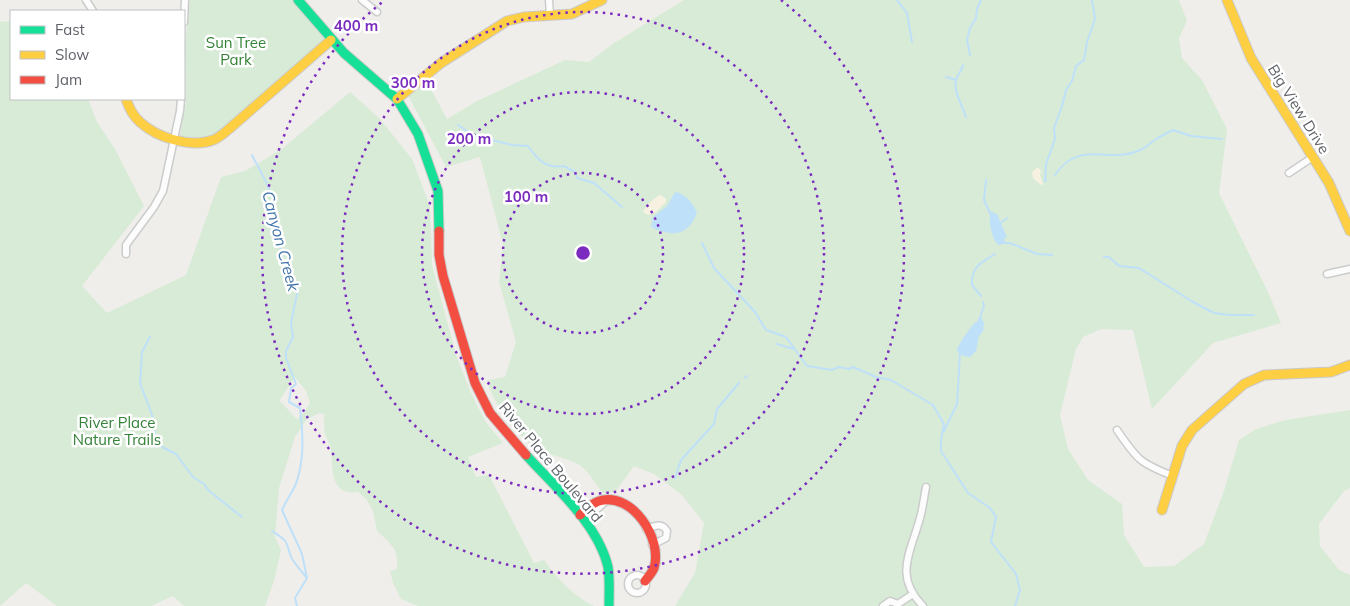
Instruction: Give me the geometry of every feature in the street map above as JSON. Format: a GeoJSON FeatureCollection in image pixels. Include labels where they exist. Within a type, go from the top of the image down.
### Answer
{"type":"FeatureCollection","features":[{"type":"Feature","properties":{"kind":"street","name":"River Place Boulevard"},"geometry":{"type":"LineString","coordinates":[[298,0],[331,40],[397,99],[418,134],[438,191],[439,255],[475,383],[490,413],[582,518],[600,546],[608,568],[610,606]]}},
{"type":"Feature","properties":{"kind":"street"},"geometry":{"type":"LineString","coordinates":[[362,0],[377,12]]}},
{"type":"Feature","properties":{"kind":"street"},"geometry":{"type":"LineString","coordinates":[[549,0],[550,16]]}},
{"type":"Feature","properties":{"kind":"street"},"geometry":{"type":"LineString","coordinates":[[397,99],[441,63],[501,25],[524,17],[572,14],[602,0]]}},
{"type":"Feature","properties":{"kind":"street","name":"Big View Drive"},"geometry":{"type":"LineString","coordinates":[[1226,0],[1250,58],[1329,183],[1350,231]]}},
{"type":"Feature","properties":{"kind":"street"},"geometry":{"type":"LineString","coordinates":[[126,100],[134,116],[142,124],[160,134],[194,142],[214,140],[229,130],[331,40]]}},
{"type":"Feature","properties":{"kind":"street"},"geometry":{"type":"LineString","coordinates":[[126,254],[126,245],[154,207],[163,191],[175,139],[180,100]]}},
{"type":"Feature","properties":{"kind":"street"},"geometry":{"type":"LineString","coordinates":[[1289,173],[1313,157]]}},
{"type":"Feature","properties":{"kind":"street"},"geometry":{"type":"LineString","coordinates":[[1327,274],[1350,269]]}},
{"type":"Feature","properties":{"kind":"street"},"geometry":{"type":"LineString","coordinates":[[1162,510],[1182,446],[1192,430],[1244,384],[1264,375],[1331,372],[1350,366]]}},
{"type":"Feature","properties":{"kind":"street"},"geometry":{"type":"LineString","coordinates":[[1117,430],[1139,460],[1151,468],[1173,476]]}},
{"type":"Feature","properties":{"kind":"street"},"geometry":{"type":"LineString","coordinates":[[923,606],[913,594],[906,578],[907,557],[921,516],[926,487]]}},
{"type":"Feature","properties":{"kind":"street"},"geometry":{"type":"LineString","coordinates":[[582,518],[598,502],[614,501],[626,505],[638,514],[652,545],[654,561],[654,569],[645,581]]}},
{"type":"Feature","properties":{"kind":"street"},"geometry":{"type":"LineString","coordinates":[[646,530],[662,525],[667,531],[666,538],[652,545]]}},
{"type":"Feature","properties":{"kind":"street"},"geometry":{"type":"LineString","coordinates":[[882,606],[890,601],[897,605],[913,594]]}},
{"type":"Feature","properties":{"kind":"green space","name":"Sun Tree Park"},"geometry":{"type":"Polygon","coordinates":[[[190,0],[293,0],[322,36],[324,39],[323,43],[219,132],[202,138],[182,137],[180,135],[186,102],[185,44],[190,0]]]}},
{"type":"Feature","properties":{"kind":"green space"},"geometry":{"type":"Polygon","coordinates":[[[684,0],[1179,0],[1187,21],[1179,38],[1182,58],[1202,80],[1227,129],[1219,193],[1268,292],[1281,323],[1213,343],[1152,409],[1133,330],[1101,329],[1083,337],[1076,349],[1060,415],[1068,449],[1088,480],[1122,504],[1124,535],[1144,567],[1174,566],[1204,544],[1224,491],[1239,440],[1256,429],[1286,420],[1350,410],[1350,488],[1344,491],[1319,524],[1320,546],[1339,570],[1350,575],[1350,606],[675,606],[695,573],[704,523],[682,495],[654,474],[634,466],[615,492],[603,493],[589,474],[580,466],[572,461],[547,453],[527,441],[509,423],[496,402],[487,380],[505,377],[516,342],[499,282],[503,244],[480,157],[446,167],[408,95],[427,82],[447,119],[477,101],[565,60],[589,62],[614,43],[684,0]]]}},
{"type":"Feature","properties":{"kind":"green space","name":"River Place Nature Trails"},"geometry":{"type":"Polygon","coordinates":[[[10,21],[10,100],[88,100],[97,122],[115,149],[144,206],[82,286],[107,313],[186,275],[221,177],[245,171],[282,149],[350,92],[379,118],[412,159],[430,206],[432,265],[456,355],[471,393],[485,421],[503,443],[468,457],[476,477],[489,475],[534,563],[544,560],[566,586],[594,606],[418,606],[401,599],[393,583],[390,571],[397,569],[395,550],[377,531],[373,511],[366,499],[358,492],[342,490],[337,485],[334,479],[331,449],[325,434],[324,414],[319,413],[306,420],[295,437],[279,488],[275,537],[281,550],[274,581],[265,606],[184,606],[173,596],[151,606],[57,606],[26,583],[0,606],[0,22],[10,21]],[[295,377],[279,401],[297,419],[303,414],[310,403],[306,391],[295,377]]]}},
{"type":"Feature","properties":{"kind":"sand"},"geometry":{"type":"Polygon","coordinates":[[[1038,167],[1041,171],[1040,175],[1043,184],[1041,185],[1033,178],[1032,172],[1038,167]]]}},
{"type":"Feature","properties":{"kind":"sand"},"geometry":{"type":"Polygon","coordinates":[[[661,195],[666,199],[666,202],[656,212],[648,215],[643,212],[656,197],[661,195]]]}},
{"type":"Feature","properties":{"kind":"water"},"geometry":{"type":"Polygon","coordinates":[[[675,192],[686,197],[697,213],[689,227],[684,231],[672,233],[651,227],[653,217],[667,206],[675,192]]]}},
{"type":"Feature","properties":{"kind":"water"},"geometry":{"type":"Polygon","coordinates":[[[990,211],[997,214],[1007,237],[1004,239],[1005,242],[1000,245],[995,241],[992,233],[990,211]]]}},
{"type":"Feature","properties":{"kind":"water"},"geometry":{"type":"Polygon","coordinates":[[[981,317],[984,323],[983,329],[986,327],[979,336],[976,351],[970,357],[963,356],[957,351],[959,346],[970,328],[981,317]]]}},
{"type":"Feature","properties":{"kind":"waterway"},"geometry":{"type":"LineString","coordinates":[[897,0],[907,13],[912,42]]}},
{"type":"Feature","properties":{"kind":"waterway"},"geometry":{"type":"LineString","coordinates":[[970,55],[967,40],[981,0]]}},
{"type":"Feature","properties":{"kind":"waterway"},"geometry":{"type":"LineString","coordinates":[[1046,180],[1046,164],[1055,139],[1054,128],[1076,66],[1084,60],[1087,42],[1095,19],[1092,0]]}},
{"type":"Feature","properties":{"kind":"waterway"},"geometry":{"type":"LineString","coordinates":[[963,65],[955,84],[966,117]]}},
{"type":"Feature","properties":{"kind":"waterway"},"geometry":{"type":"LineString","coordinates":[[946,77],[956,80]]}},
{"type":"Feature","properties":{"kind":"waterway"},"geometry":{"type":"LineString","coordinates":[[458,125],[475,136],[512,145],[528,146],[547,165],[564,166],[575,172],[577,178],[594,183],[622,207]]}},
{"type":"Feature","properties":{"kind":"waterway"},"geometry":{"type":"LineString","coordinates":[[1055,175],[1065,164],[1074,158],[1095,154],[1128,154],[1146,147],[1173,130],[1191,136],[1222,139]]}},
{"type":"Feature","properties":{"kind":"waterway","name":"Canyon Creek"},"geometry":{"type":"LineString","coordinates":[[252,155],[267,183],[273,200],[280,247],[286,270],[298,289],[291,323],[293,337],[286,351],[286,358],[296,384],[291,388],[289,402],[300,408],[302,457],[295,486],[282,510],[302,554],[307,578],[295,598],[297,606]]}},
{"type":"Feature","properties":{"kind":"waterway"},"geometry":{"type":"LineString","coordinates":[[986,180],[984,200],[990,213]]}},
{"type":"Feature","properties":{"kind":"waterway"},"geometry":{"type":"LineString","coordinates":[[999,224],[1007,218]]}},
{"type":"Feature","properties":{"kind":"waterway"},"geometry":{"type":"LineString","coordinates":[[702,243],[714,268],[755,312],[766,330],[786,337],[807,366],[832,370],[839,367],[849,369],[853,367],[876,377],[891,380],[933,405],[944,424],[941,451],[968,493],[990,508],[996,517],[991,542],[1016,574],[1020,590],[1015,606]]}},
{"type":"Feature","properties":{"kind":"waterway"},"geometry":{"type":"LineString","coordinates":[[1003,243],[1010,243],[1037,254],[1052,255]]}},
{"type":"Feature","properties":{"kind":"waterway"},"geometry":{"type":"LineString","coordinates":[[981,296],[972,285],[973,273],[978,266],[995,254]]}},
{"type":"Feature","properties":{"kind":"waterway"},"geometry":{"type":"LineString","coordinates":[[1104,257],[1109,257],[1119,266],[1139,268],[1214,313],[1254,315]]}},
{"type":"Feature","properties":{"kind":"waterway"},"geometry":{"type":"LineString","coordinates":[[978,323],[984,306],[983,302]]}},
{"type":"Feature","properties":{"kind":"waterway"},"geometry":{"type":"LineString","coordinates":[[150,337],[142,352],[140,383],[152,415],[155,437],[162,447],[176,454],[193,477],[204,484],[208,490],[242,517]]}},
{"type":"Feature","properties":{"kind":"waterway"},"geometry":{"type":"LineString","coordinates":[[777,344],[794,349]]}},
{"type":"Feature","properties":{"kind":"waterway"},"geometry":{"type":"LineString","coordinates":[[944,431],[957,404],[960,352]]}},
{"type":"Feature","properties":{"kind":"waterway"},"geometry":{"type":"LineString","coordinates":[[675,478],[681,460],[714,424],[717,409],[739,383]]}},
{"type":"Feature","properties":{"kind":"waterway"},"geometry":{"type":"LineString","coordinates":[[272,531],[285,540],[291,557],[306,577]]}},
{"type":"Feature","properties":{"kind":"traffic: fast"},"geometry":{"type":"LineString","coordinates":[[298,0],[344,53],[397,99],[418,134],[438,191],[439,231]]}},
{"type":"Feature","properties":{"kind":"traffic: fast"},"geometry":{"type":"LineString","coordinates":[[526,455],[574,507],[595,536],[603,551],[608,567],[609,606]]}},
{"type":"Feature","properties":{"kind":"traffic: slow"},"geometry":{"type":"LineString","coordinates":[[397,99],[441,63],[507,21],[524,17],[572,14],[602,0]]}},
{"type":"Feature","properties":{"kind":"traffic: slow"},"geometry":{"type":"LineString","coordinates":[[1227,0],[1251,58],[1329,183],[1350,231]]}},
{"type":"Feature","properties":{"kind":"traffic: slow"},"geometry":{"type":"LineString","coordinates":[[126,100],[135,117],[155,133],[185,142],[195,143],[213,140],[229,129],[331,40]]}},
{"type":"Feature","properties":{"kind":"traffic: slow"},"geometry":{"type":"LineString","coordinates":[[1162,510],[1182,446],[1192,430],[1244,384],[1264,375],[1331,372],[1350,365]]}},
{"type":"Feature","properties":{"kind":"traffic: jam"},"geometry":{"type":"LineString","coordinates":[[439,231],[439,255],[443,276],[475,383],[490,413],[526,455]]}},
{"type":"Feature","properties":{"kind":"traffic: jam"},"geometry":{"type":"LineString","coordinates":[[580,515],[599,501],[611,500],[623,503],[633,510],[649,531],[654,544],[656,556],[654,568],[645,581]]}}]}
